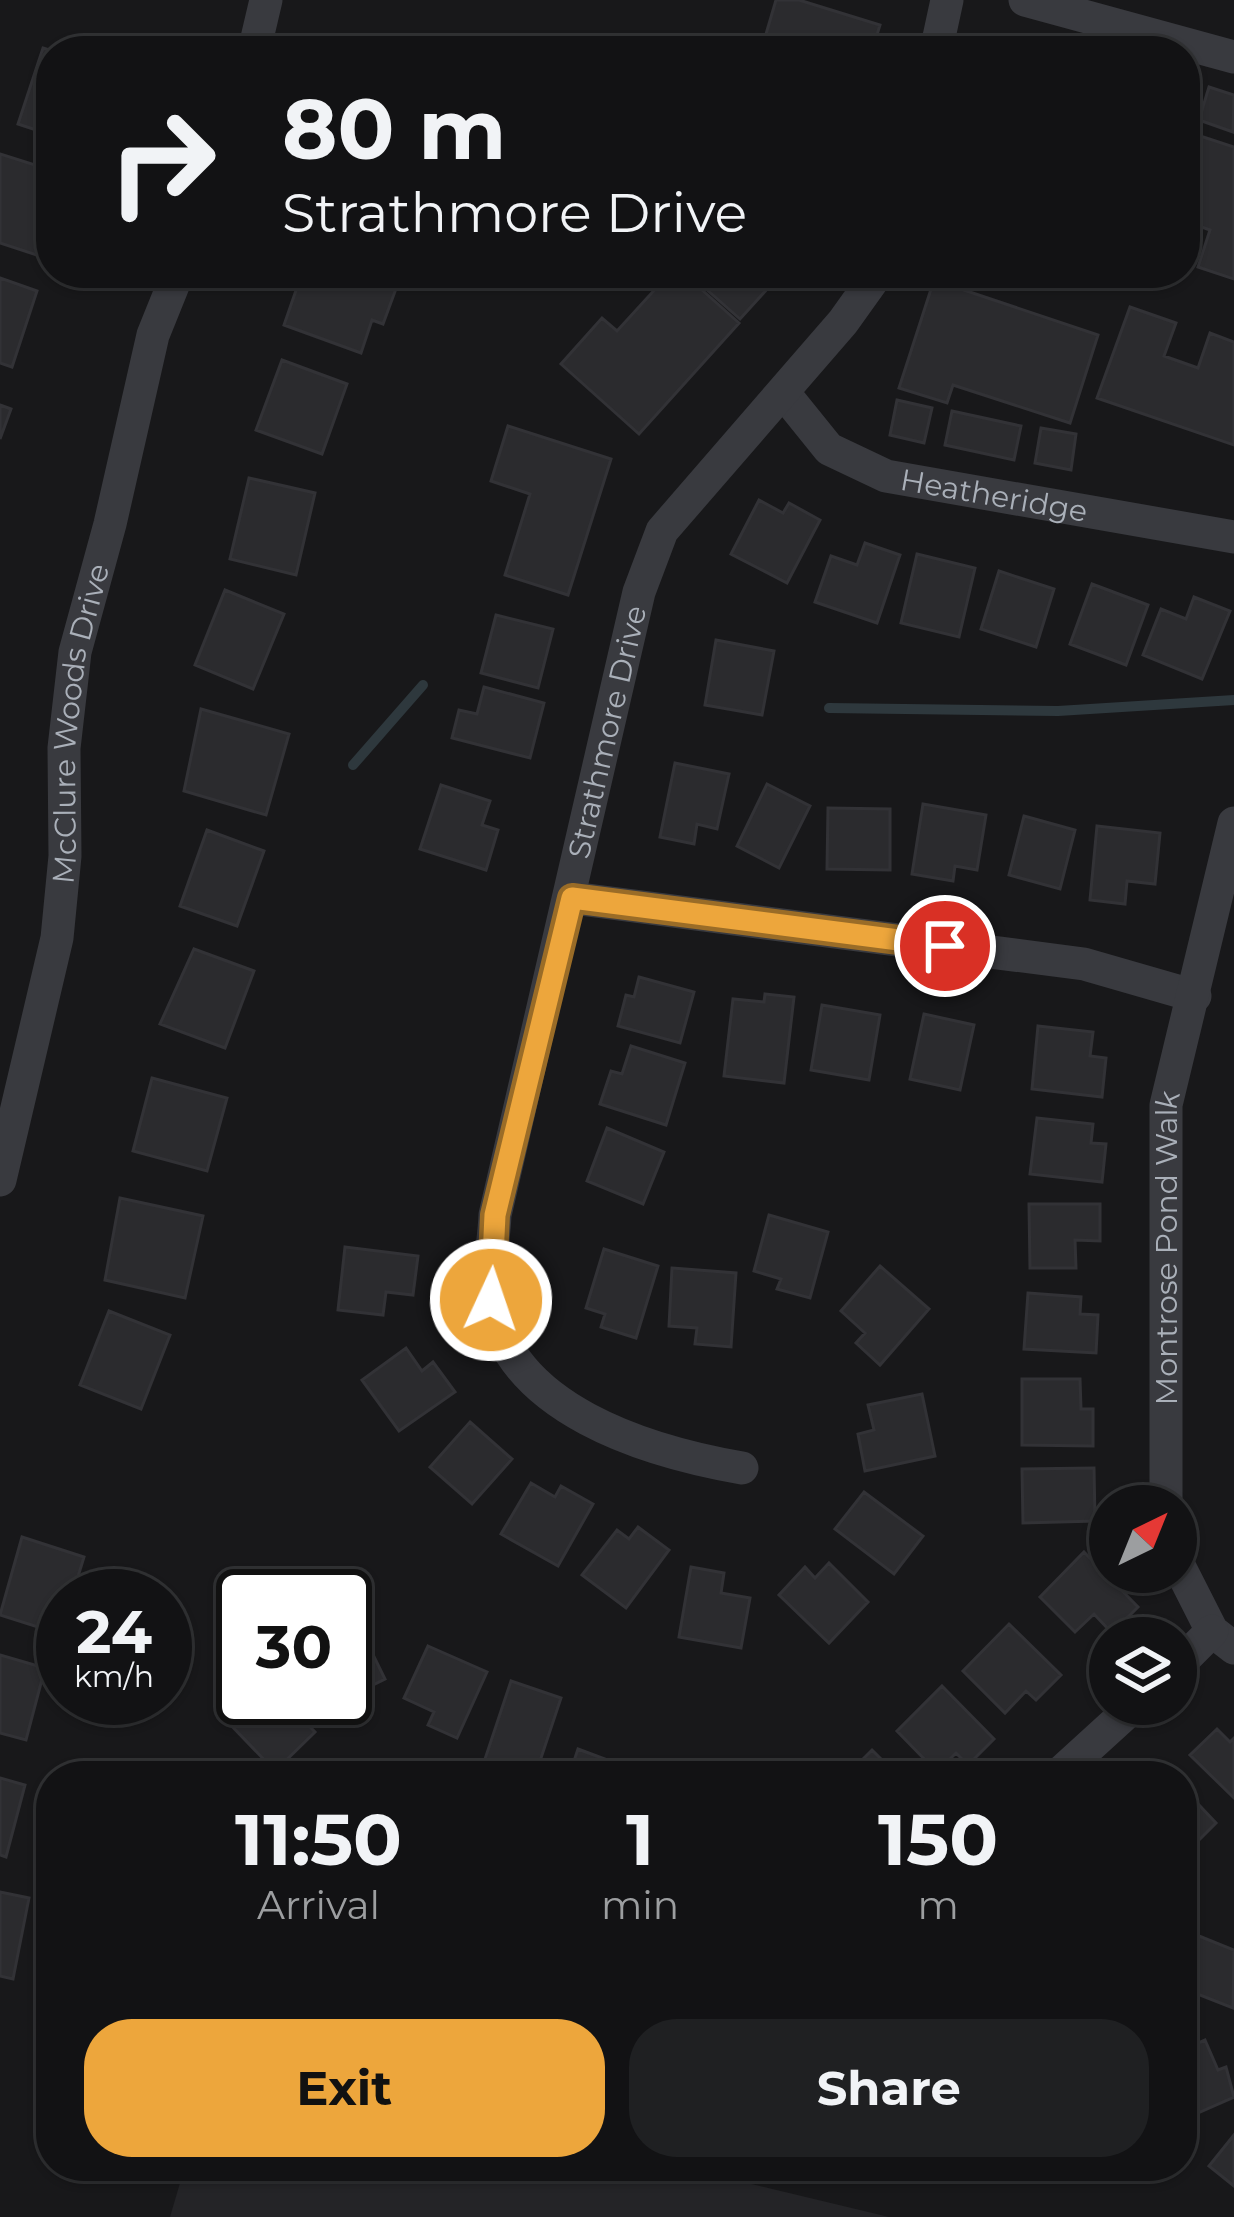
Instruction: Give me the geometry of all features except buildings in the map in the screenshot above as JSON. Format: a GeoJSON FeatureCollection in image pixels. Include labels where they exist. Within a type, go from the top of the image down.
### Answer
{"type":"FeatureCollection","features":[{"type":"Feature","properties":{"kind":"street"},"geometry":{"type":"LineString","coordinates":[[258,36],[266,0]]}},
{"type":"Feature","properties":{"kind":"street"},"geometry":{"type":"LineString","coordinates":[[939,36],[947,0]]}},
{"type":"Feature","properties":{"kind":"street"},"geometry":{"type":"LineString","coordinates":[[1024,0],[1157,36]]}},
{"type":"Feature","properties":{"kind":"street"},"geometry":{"type":"LineString","coordinates":[[1200,48],[1234,57]]}},
{"type":"Feature","properties":{"kind":"street","name":"McClure Woods Drive"},"geometry":{"type":"LineString","coordinates":[[0,1180],[57,938],[65,856],[64,748],[75,652],[153,335],[172,288]]}},
{"type":"Feature","properties":{"kind":"street","name":"Strathmore Drive"},"geometry":{"type":"LineString","coordinates":[[866,288],[662,531],[639,592],[572,898],[1084,964],[1195,996]]}},
{"type":"Feature","properties":{"kind":"street","name":"Heatheridge"},"geometry":{"type":"LineString","coordinates":[[783,392],[829,449],[886,476],[1234,537]]}},
{"type":"Feature","properties":{"kind":"street"},"geometry":{"type":"LineString","coordinates":[[1195,996],[1234,823]]}},
{"type":"Feature","properties":{"kind":"street"},"geometry":{"type":"LineString","coordinates":[[572,898],[495,1215],[491,1300],[516,1362],[582,1418],[663,1454],[742,1468]]}},
{"type":"Feature","properties":{"kind":"street","name":"Montrose Pond Walk"},"geometry":{"type":"LineString","coordinates":[[1166,1485],[1166,1105],[1195,996]]}},
{"type":"Feature","properties":{"kind":"street"},"geometry":{"type":"LineString","coordinates":[[1195,1593],[1223,1640]]}},
{"type":"Feature","properties":{"kind":"street"},"geometry":{"type":"LineString","coordinates":[[1073,1761],[1113,1725]]}},
{"type":"Feature","properties":{"kind":"shaded area"},"geometry":{"type":"Polygon","coordinates":[[[181,2181],[739,2181],[889,2217],[170,2217],[181,2181]]]}},
{"type":"Feature","properties":{"kind":"waterway"},"geometry":{"type":"LineString","coordinates":[[353,765],[423,685]]}},
{"type":"Feature","properties":{"kind":"waterway"},"geometry":{"type":"LineString","coordinates":[[829,708],[1058,711],[1234,700]]}},
{"type":"Feature","properties":{"kind":"route"},"geometry":{"type":"LineString","coordinates":[[491,1300],[495,1215],[572,898],[945,946]]}}]}
